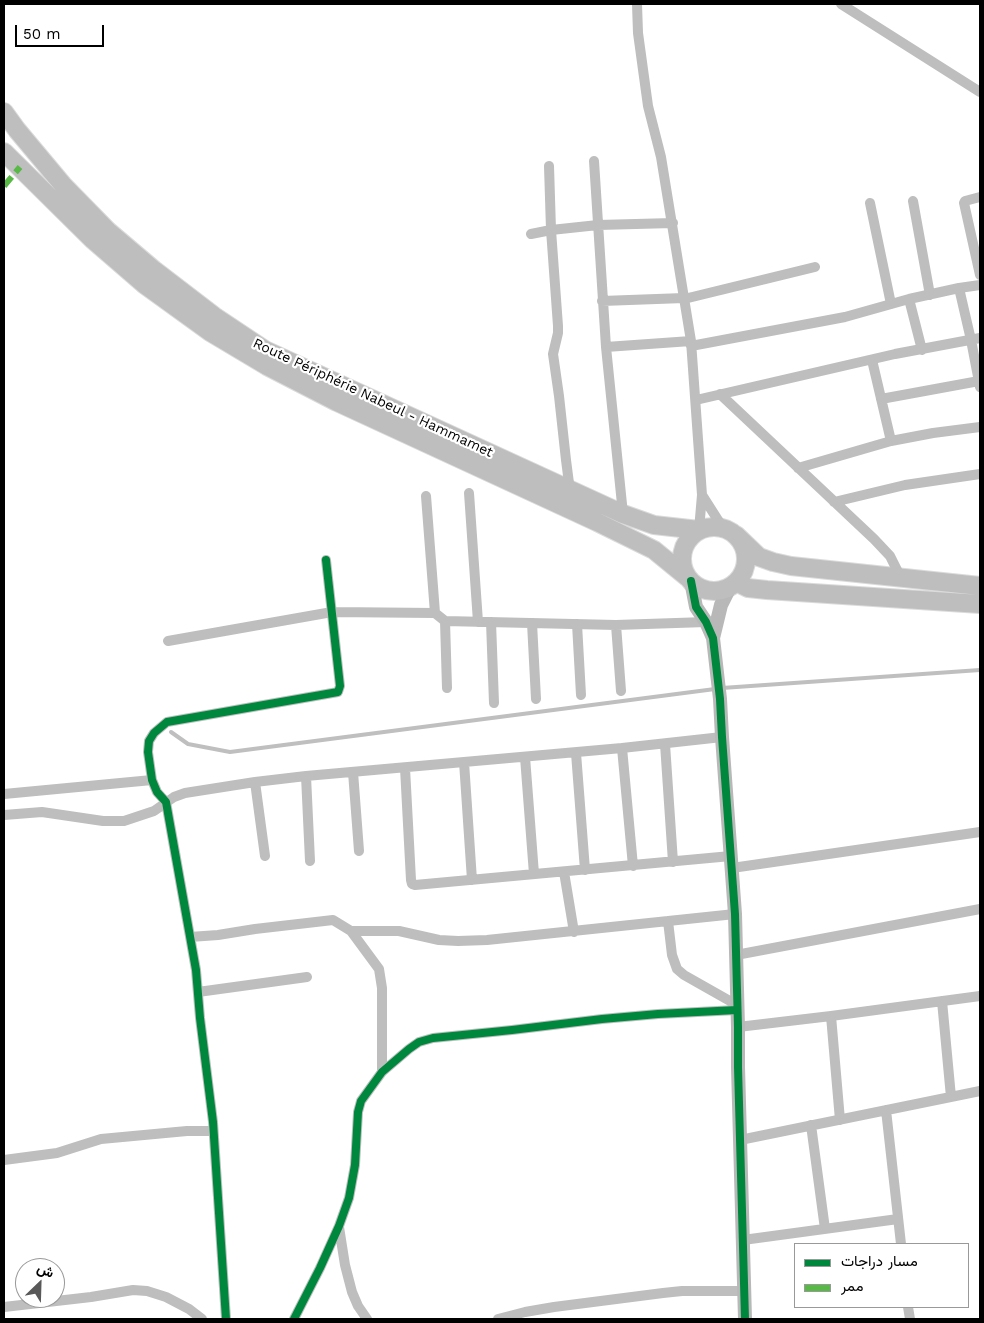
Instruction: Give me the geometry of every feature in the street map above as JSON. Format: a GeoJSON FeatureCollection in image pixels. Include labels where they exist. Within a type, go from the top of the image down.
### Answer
{"type":"FeatureCollection","features":[{"type":"Feature","properties":{"kind":"highway","name":"Route Périphérie Nabeul - Hammamet"},"geometry":{"type":"LineString","coordinates":[[4,112],[63,185],[108,231],[154,270],[221,321],[265,350],[623,514],[654,525],[699,530]]}},
{"type":"Feature","properties":{"kind":"highway","name":"Route Périphérie Nabeul - Hammamet"},"geometry":{"type":"LineString","coordinates":[[4,152],[93,240],[137,279],[210,332],[267,366],[337,402],[654,550],[689,579]]}},
{"type":"Feature","properties":{"kind":"highway"},"geometry":{"type":"LineString","coordinates":[[730,531],[743,544],[746,554],[746,564],[742,574],[733,585],[720,590],[709,591],[699,588],[689,579],[682,567],[684,545],[690,536],[699,530],[715,526],[730,531],[760,557],[773,562],[791,566],[980,586]]}},
{"type":"Feature","properties":{"kind":"highway"},"geometry":{"type":"LineString","coordinates":[[733,585],[767,590],[980,604]]}},
{"type":"Feature","properties":{"kind":"street"},"geometry":{"type":"LineString","coordinates":[[638,4],[638,33],[648,106],[662,157],[691,344],[702,495],[699,530]]}},
{"type":"Feature","properties":{"kind":"street"},"geometry":{"type":"LineString","coordinates":[[841,4],[980,92]]}},
{"type":"Feature","properties":{"kind":"street"},"geometry":{"type":"LineString","coordinates":[[594,162],[602,301],[623,514]]}},
{"type":"Feature","properties":{"kind":"street"},"geometry":{"type":"LineString","coordinates":[[548,166],[558,326],[553,354],[560,396],[570,491]]}},
{"type":"Feature","properties":{"kind":"street"},"geometry":{"type":"LineString","coordinates":[[980,197],[965,201],[964,204],[980,275]]}},
{"type":"Feature","properties":{"kind":"street"},"geometry":{"type":"LineString","coordinates":[[914,201],[930,295]]}},
{"type":"Feature","properties":{"kind":"street"},"geometry":{"type":"LineString","coordinates":[[870,203],[891,304]]}},
{"type":"Feature","properties":{"kind":"street"},"geometry":{"type":"LineString","coordinates":[[531,234],[598,225],[672,223]]}},
{"type":"Feature","properties":{"kind":"street"},"geometry":{"type":"LineString","coordinates":[[602,301],[684,298],[815,267]]}},
{"type":"Feature","properties":{"kind":"street"},"geometry":{"type":"LineString","coordinates":[[606,347],[691,344],[845,317],[891,304],[980,285]]}},
{"type":"Feature","properties":{"kind":"street"},"geometry":{"type":"LineString","coordinates":[[881,399],[980,384],[976,339],[959,288]]}},
{"type":"Feature","properties":{"kind":"street"},"geometry":{"type":"LineString","coordinates":[[909,300],[922,350]]}},
{"type":"Feature","properties":{"kind":"street"},"geometry":{"type":"LineString","coordinates":[[696,400],[872,360],[976,339]]}},
{"type":"Feature","properties":{"kind":"street"},"geometry":{"type":"LineString","coordinates":[[872,360],[891,441]]}},
{"type":"Feature","properties":{"kind":"street"},"geometry":{"type":"LineString","coordinates":[[720,394],[870,535],[890,556],[901,578]]}},
{"type":"Feature","properties":{"kind":"street"},"geometry":{"type":"LineString","coordinates":[[798,468],[891,441],[980,426]]}},
{"type":"Feature","properties":{"kind":"street"},"geometry":{"type":"LineString","coordinates":[[834,502],[905,485],[980,474]]}},
{"type":"Feature","properties":{"kind":"street"},"geometry":{"type":"LineString","coordinates":[[469,493],[478,622]]}},
{"type":"Feature","properties":{"kind":"street"},"geometry":{"type":"LineString","coordinates":[[702,495],[730,531]]}},
{"type":"Feature","properties":{"kind":"street"},"geometry":{"type":"LineString","coordinates":[[426,496],[435,613]]}},
{"type":"Feature","properties":{"kind":"street"},"geometry":{"type":"LineString","coordinates":[[226,1319],[213,1122],[196,970],[166,802],[157,792],[152,780],[148,752],[149,742],[154,733],[167,722],[338,692],[340,686],[326,560]]}},
{"type":"Feature","properties":{"kind":"street"},"geometry":{"type":"LineString","coordinates":[[689,579],[696,607],[706,622],[713,638],[720,698],[735,914],[745,1319]]}},
{"type":"Feature","properties":{"kind":"street"},"geometry":{"type":"LineString","coordinates":[[713,638],[722,605],[733,585]]}},
{"type":"Feature","properties":{"kind":"street"},"geometry":{"type":"LineString","coordinates":[[168,642],[332,612],[435,613],[445,621],[478,622],[616,625],[706,622]]}},
{"type":"Feature","properties":{"kind":"street"},"geometry":{"type":"LineString","coordinates":[[445,621],[447,688]]}},
{"type":"Feature","properties":{"kind":"street"},"geometry":{"type":"LineString","coordinates":[[491,622],[494,703]]}},
{"type":"Feature","properties":{"kind":"street"},"geometry":{"type":"LineString","coordinates":[[532,623],[536,699]]}},
{"type":"Feature","properties":{"kind":"street"},"geometry":{"type":"LineString","coordinates":[[577,624],[581,695]]}},
{"type":"Feature","properties":{"kind":"street"},"geometry":{"type":"LineString","coordinates":[[616,625],[621,691]]}},
{"type":"Feature","properties":{"kind":"street"},"geometry":{"type":"LineString","coordinates":[[4,815],[42,812],[103,821],[124,821],[154,811],[174,797],[256,782],[576,753],[722,737]]}},
{"type":"Feature","properties":{"kind":"street"},"geometry":{"type":"LineString","coordinates":[[665,744],[673,862]]}},
{"type":"Feature","properties":{"kind":"street"},"geometry":{"type":"LineString","coordinates":[[622,748],[633,866]]}},
{"type":"Feature","properties":{"kind":"street"},"geometry":{"type":"LineString","coordinates":[[576,753],[585,870]]}},
{"type":"Feature","properties":{"kind":"street"},"geometry":{"type":"LineString","coordinates":[[525,757],[534,874]]}},
{"type":"Feature","properties":{"kind":"street"},"geometry":{"type":"LineString","coordinates":[[464,762],[472,880]]}},
{"type":"Feature","properties":{"kind":"street"},"geometry":{"type":"LineString","coordinates":[[405,768],[412,884],[419,886],[673,862],[732,862],[980,832]]}},
{"type":"Feature","properties":{"kind":"street"},"geometry":{"type":"LineString","coordinates":[[353,772],[359,851]]}},
{"type":"Feature","properties":{"kind":"street"},"geometry":{"type":"LineString","coordinates":[[306,776],[310,861]]}},
{"type":"Feature","properties":{"kind":"street"},"geometry":{"type":"LineString","coordinates":[[4,794],[152,780]]}},
{"type":"Feature","properties":{"kind":"street"},"geometry":{"type":"LineString","coordinates":[[256,782],[265,856]]}},
{"type":"Feature","properties":{"kind":"street"},"geometry":{"type":"LineString","coordinates":[[564,872],[574,932]]}},
{"type":"Feature","properties":{"kind":"street"},"geometry":{"type":"LineString","coordinates":[[736,955],[980,910]]}},
{"type":"Feature","properties":{"kind":"street"},"geometry":{"type":"LineString","coordinates":[[351,931],[399,931],[439,940],[487,940],[735,914]]}},
{"type":"Feature","properties":{"kind":"street"},"geometry":{"type":"LineString","coordinates":[[190,937],[333,920],[351,931],[379,968],[382,988],[382,1072]]}},
{"type":"Feature","properties":{"kind":"street"},"geometry":{"type":"LineString","coordinates":[[668,921],[672,955],[677,969],[737,1008]]}},
{"type":"Feature","properties":{"kind":"street"},"geometry":{"type":"LineString","coordinates":[[198,992],[307,977]]}},
{"type":"Feature","properties":{"kind":"street"},"geometry":{"type":"LineString","coordinates":[[738,1027],[980,996]]}},
{"type":"Feature","properties":{"kind":"street"},"geometry":{"type":"LineString","coordinates":[[942,1001],[951,1097]]}},
{"type":"Feature","properties":{"kind":"street"},"geometry":{"type":"LineString","coordinates":[[294,1319],[320,1268],[349,1198],[355,1164],[358,1112],[361,1101],[382,1072],[419,1042],[433,1038],[602,1019],[737,1008]]}},
{"type":"Feature","properties":{"kind":"street"},"geometry":{"type":"LineString","coordinates":[[831,1016],[840,1120]]}},
{"type":"Feature","properties":{"kind":"street"},"geometry":{"type":"LineString","coordinates":[[740,1140],[980,1091]]}},
{"type":"Feature","properties":{"kind":"street"},"geometry":{"type":"LineString","coordinates":[[886,1110],[901,1243]]}},
{"type":"Feature","properties":{"kind":"street"},"geometry":{"type":"LineString","coordinates":[[811,1126],[825,1229]]}},
{"type":"Feature","properties":{"kind":"street"},"geometry":{"type":"LineString","coordinates":[[4,1160],[57,1153],[101,1139],[187,1131],[213,1131]]}},
{"type":"Feature","properties":{"kind":"street"},"geometry":{"type":"LineString","coordinates":[[743,1240],[898,1218]]}},
{"type":"Feature","properties":{"kind":"street"},"geometry":{"type":"LineString","coordinates":[[339,1226],[345,1265],[352,1292],[358,1306],[367,1319]]}},
{"type":"Feature","properties":{"kind":"street"},"geometry":{"type":"LineString","coordinates":[[4,1306],[91,1298],[133,1290],[147,1291],[166,1297],[189,1309],[202,1319]]}},
{"type":"Feature","properties":{"kind":"street"},"geometry":{"type":"LineString","coordinates":[[498,1319],[554,1307],[663,1293],[682,1291],[744,1291]]}},
{"type":"Feature","properties":{"kind":"waterway"},"geometry":{"type":"LineString","coordinates":[[722,688],[980,670]]}},
{"type":"Feature","properties":{"kind":"waterway"},"geometry":{"type":"LineString","coordinates":[[171,732],[188,744],[230,752],[715,689]]}},
{"type":"Feature","properties":{"kind":"marked path"},"geometry":{"type":"LineString","coordinates":[[4,186],[20,167]]}},
{"type":"Feature","properties":{"kind":"cycle path"},"geometry":{"type":"LineString","coordinates":[[226,1319],[213,1122],[196,970],[166,802],[157,792],[152,780],[148,752],[149,741],[154,733],[167,722],[338,692],[340,686],[326,560]]}},
{"type":"Feature","properties":{"kind":"cycle path"},"geometry":{"type":"LineString","coordinates":[[691,581],[696,607],[706,622],[713,638],[720,699],[735,914],[745,1319]]}},
{"type":"Feature","properties":{"kind":"cycle path"},"geometry":{"type":"LineString","coordinates":[[294,1319],[320,1268],[349,1198],[355,1165],[358,1112],[361,1101],[382,1072],[419,1042],[433,1038],[602,1019],[737,1010]]}}]}
